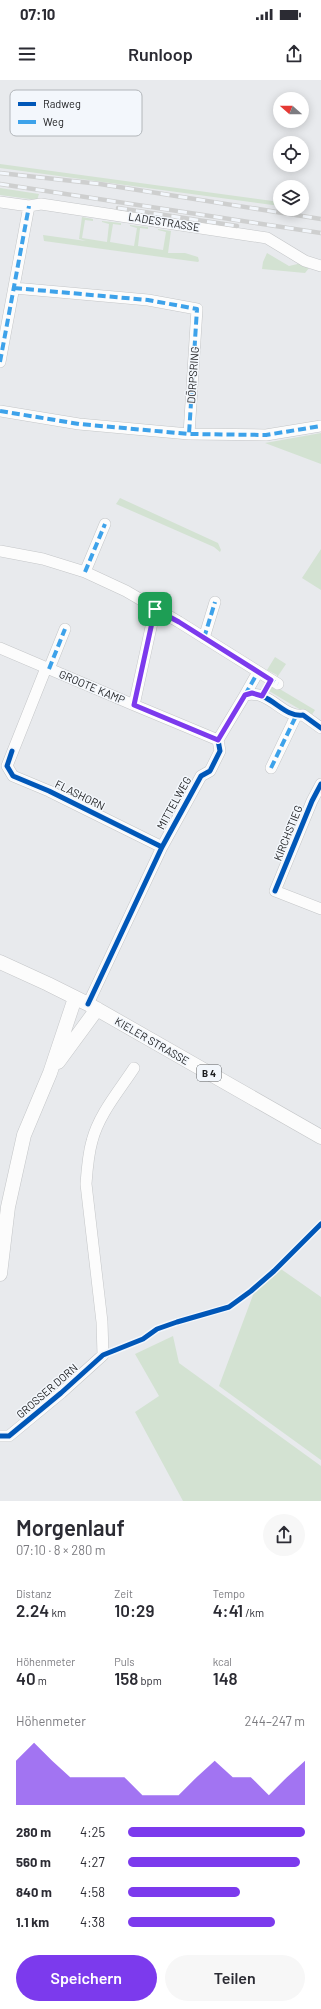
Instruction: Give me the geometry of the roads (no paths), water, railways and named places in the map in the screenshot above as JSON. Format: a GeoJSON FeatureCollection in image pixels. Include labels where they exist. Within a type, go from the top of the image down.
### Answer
{"type":"FeatureCollection","features":[{"type":"Feature","properties":{"kind":"main road","name":"KIELER STRASSE"},"geometry":{"type":"LineString","coordinates":[[0,962],[48,984],[92,1007],[321,1137]]}},
{"type":"Feature","properties":{"kind":"main road"},"geometry":{"type":"LineString","coordinates":[[0,1266],[8,1207],[24,1135],[50,1073],[75,998]]}},
{"type":"Feature","properties":{"kind":"main road"},"geometry":{"type":"LineString","coordinates":[[50,1073],[92,1007]]}},
{"type":"Feature","properties":{"kind":"street","name":"LADESTRASSE"},"geometry":{"type":"LineString","coordinates":[[0,202],[29,206],[41,204],[267,238],[307,261],[321,266]]}},
{"type":"Feature","properties":{"kind":"street"},"geometry":{"type":"LineString","coordinates":[[0,362],[29,206]]}},
{"type":"Feature","properties":{"kind":"street","name":"DÖRPSRING"},"geometry":{"type":"LineString","coordinates":[[14,288],[148,300],[197,309],[189,434]]}},
{"type":"Feature","properties":{"kind":"street"},"geometry":{"type":"LineString","coordinates":[[0,411],[79,424],[189,434],[266,435],[321,426]]}},
{"type":"Feature","properties":{"kind":"street"},"geometry":{"type":"LineString","coordinates":[[85,572],[105,524]]}},
{"type":"Feature","properties":{"kind":"street"},"geometry":{"type":"LineString","coordinates":[[0,551],[43,559],[85,572],[126,591],[155,609],[163,612],[275,682],[260,695]]}},
{"type":"Feature","properties":{"kind":"street"},"geometry":{"type":"LineString","coordinates":[[204,638],[215,602]]}},
{"type":"Feature","properties":{"kind":"street","name":"GROOTE KAMP"},"geometry":{"type":"LineString","coordinates":[[134,705],[155,609]]}},
{"type":"Feature","properties":{"kind":"street","name":"GROOTE KAMP"},"geometry":{"type":"LineString","coordinates":[[12,751],[65,629]]}},
{"type":"Feature","properties":{"kind":"street","name":"GROOTE KAMP"},"geometry":{"type":"LineString","coordinates":[[0,648],[218,740]]}},
{"type":"Feature","properties":{"kind":"street","name":"MITTELWEG"},"geometry":{"type":"LineString","coordinates":[[92,1007],[162,847],[201,776],[210,771],[220,751],[218,740],[258,672]]}},
{"type":"Feature","properties":{"kind":"street"},"geometry":{"type":"LineString","coordinates":[[245,695],[260,695],[296,716],[303,715],[321,728]]}},
{"type":"Feature","properties":{"kind":"street"},"geometry":{"type":"LineString","coordinates":[[271,768],[296,716]]}},
{"type":"Feature","properties":{"kind":"street","name":"FLASHORN"},"geometry":{"type":"LineString","coordinates":[[12,751],[7,766],[13,776],[49,791],[162,847]]}},
{"type":"Feature","properties":{"kind":"street","name":"KIRCHSTIEG"},"geometry":{"type":"LineString","coordinates":[[321,784],[312,801],[275,891],[321,909]]}},
{"type":"Feature","properties":{"kind":"street","name":"GROSSER DORN"},"geometry":{"type":"LineString","coordinates":[[0,1436],[9,1436],[104,1355],[102,1322],[86,1184],[88,1164],[92,1141],[100,1120],[134,1068]]}},
{"type":"Feature","properties":{"kind":"railway"},"geometry":{"type":"LineString","coordinates":[[0,173],[100,184],[321,219]]}},
{"type":"Feature","properties":{"kind":"railway"},"geometry":{"type":"LineString","coordinates":[[0,184],[321,233]]}},
{"type":"Feature","properties":{"kind":"railway"},"geometry":{"type":"LineString","coordinates":[[118,208],[237,226]]}}]}
